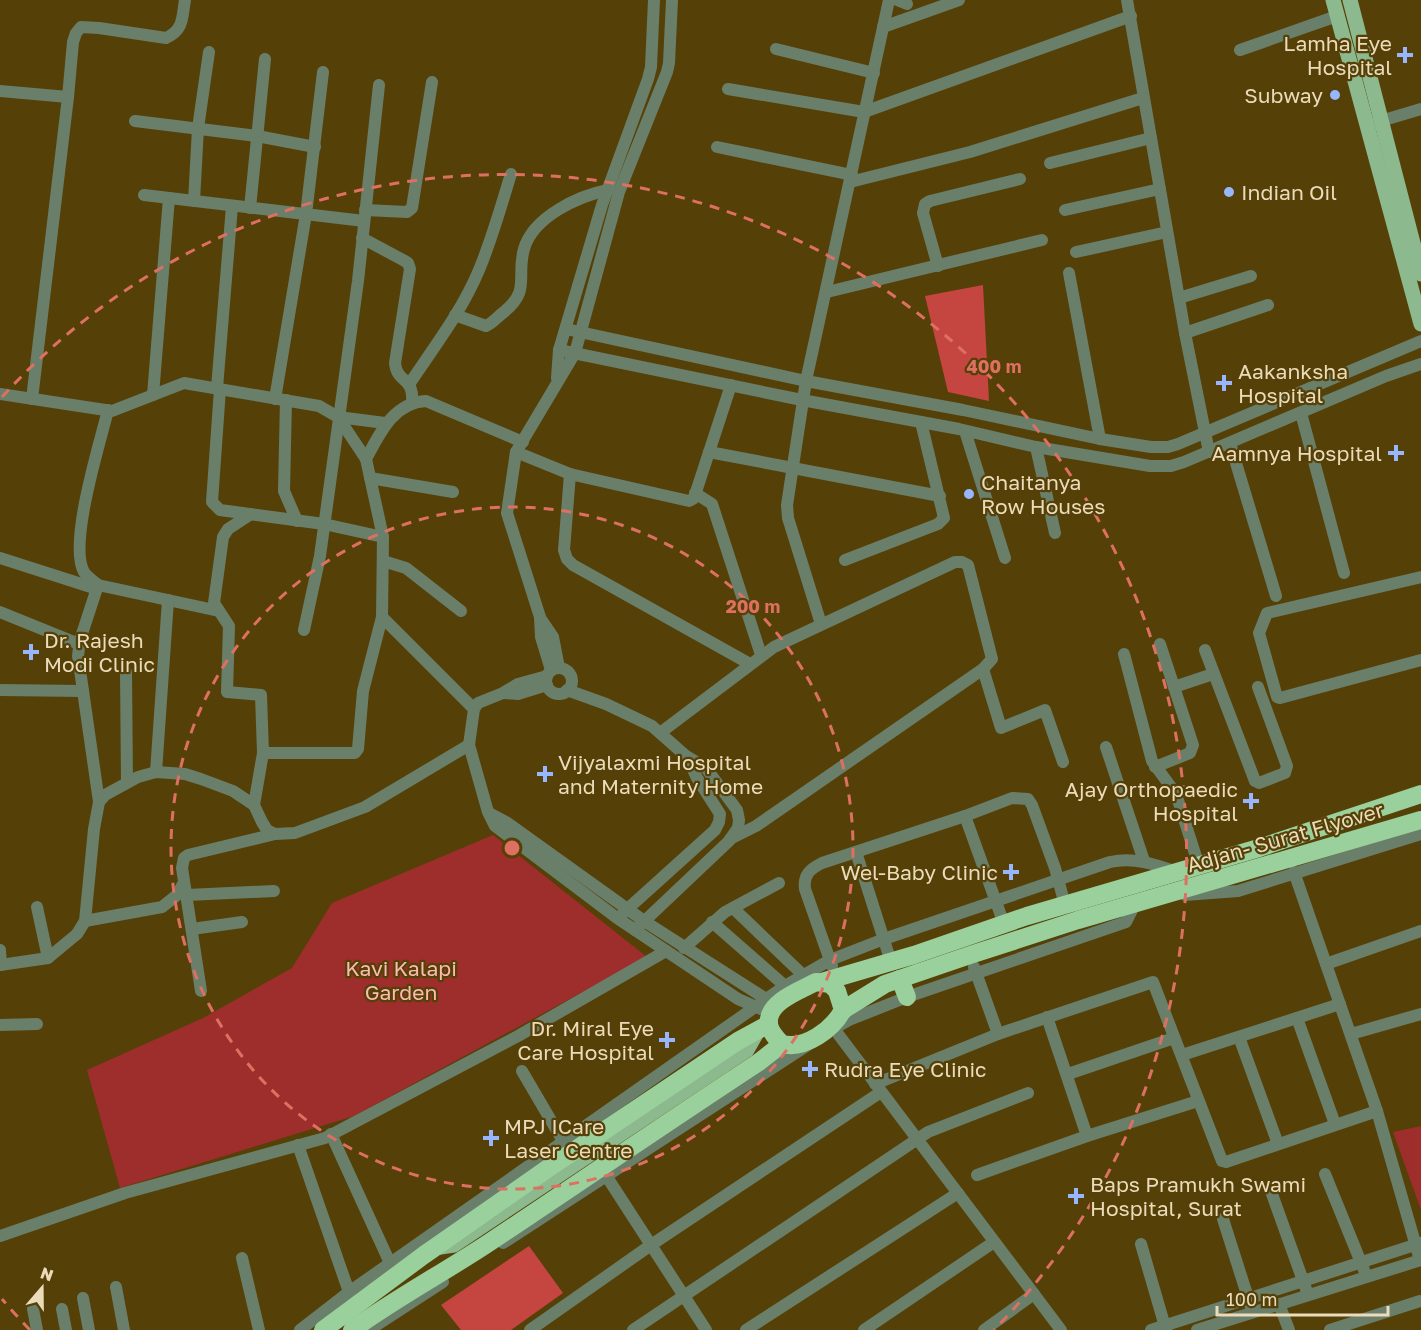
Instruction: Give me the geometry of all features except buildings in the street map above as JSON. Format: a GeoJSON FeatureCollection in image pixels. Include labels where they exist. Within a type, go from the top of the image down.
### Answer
{"type":"FeatureCollection","features":[{"type":"Feature","properties":{"kind":"highway"},"geometry":{"type":"LineString","coordinates":[[352,1330],[359,1311],[429,1251],[738,1041],[766,1013],[795,992],[816,982],[891,962],[1004,924],[1198,866],[1421,794]]}},
{"type":"Feature","properties":{"kind":"highway","name":"Adjan- Surat Flyover"},"geometry":{"type":"LineString","coordinates":[[843,1010],[885,984],[970,955],[1421,820]]}},
{"type":"Feature","properties":{"kind":"highway"},"geometry":{"type":"LineString","coordinates":[[900,979],[906,997]]}},
{"type":"Feature","properties":{"kind":"highway"},"geometry":{"type":"LineString","coordinates":[[323,1330],[447,1270],[759,1062],[779,1046],[800,1045],[833,1027],[843,1010],[837,991],[830,984],[830,980]]}},
{"type":"Feature","properties":{"kind":"highway"},"geometry":{"type":"LineString","coordinates":[[766,1013],[779,1046]]}},
{"type":"Feature","properties":{"kind":"main road"},"geometry":{"type":"LineString","coordinates":[[1333,0],[1375,123],[1416,231],[1421,274]]}},
{"type":"Feature","properties":{"kind":"main road"},"geometry":{"type":"LineString","coordinates":[[1350,0],[1375,123],[1421,324]]}},
{"type":"Feature","properties":{"kind":"street"},"geometry":{"type":"LineString","coordinates":[[32,399],[68,97],[72,42],[81,27],[166,38],[176,34],[185,0]]}},
{"type":"Feature","properties":{"kind":"street"},"geometry":{"type":"LineString","coordinates":[[556,382],[559,350],[608,190],[648,79],[651,67],[654,0]]}},
{"type":"Feature","properties":{"kind":"street"},"geometry":{"type":"LineString","coordinates":[[640,925],[730,839],[738,828],[737,810],[706,768],[686,756],[652,726],[632,715],[567,690],[556,693],[542,640],[540,617],[507,513],[519,447],[575,353],[619,192],[667,72],[672,0]]}},
{"type":"Feature","properties":{"kind":"street"},"geometry":{"type":"LineString","coordinates":[[821,624],[788,518],[787,505],[802,400],[889,0]]}},
{"type":"Feature","properties":{"kind":"street"},"geometry":{"type":"LineString","coordinates":[[884,27],[959,0]]}},
{"type":"Feature","properties":{"kind":"street"},"geometry":{"type":"LineString","coordinates":[[1127,0],[1185,333],[1209,452]]}},
{"type":"Feature","properties":{"kind":"street"},"geometry":{"type":"LineString","coordinates":[[728,89],[864,112],[1131,16]]}},
{"type":"Feature","properties":{"kind":"street"},"geometry":{"type":"LineString","coordinates":[[1240,50],[1337,16]]}},
{"type":"Feature","properties":{"kind":"street"},"geometry":{"type":"LineString","coordinates":[[776,49],[874,73]]}},
{"type":"Feature","properties":{"kind":"street"},"geometry":{"type":"LineString","coordinates":[[194,201],[198,128],[209,52]]}},
{"type":"Feature","properties":{"kind":"street"},"geometry":{"type":"LineString","coordinates":[[250,208],[265,58]]}},
{"type":"Feature","properties":{"kind":"street"},"geometry":{"type":"LineString","coordinates":[[297,521],[284,491],[280,399],[315,147],[322,72]]}},
{"type":"Feature","properties":{"kind":"street"},"geometry":{"type":"LineString","coordinates":[[144,195],[306,214],[365,216],[407,212],[412,208],[432,82]]}},
{"type":"Feature","properties":{"kind":"street"},"geometry":{"type":"LineString","coordinates":[[304,630],[320,556],[365,216],[379,85]]}},
{"type":"Feature","properties":{"kind":"street"},"geometry":{"type":"LineString","coordinates":[[0,92],[68,97]]}},
{"type":"Feature","properties":{"kind":"street"},"geometry":{"type":"LineString","coordinates":[[717,147],[851,178],[970,152],[1143,98]]}},
{"type":"Feature","properties":{"kind":"street"},"geometry":{"type":"LineString","coordinates":[[1375,123],[1421,109]]}},
{"type":"Feature","properties":{"kind":"street"},"geometry":{"type":"LineString","coordinates":[[135,121],[257,136],[315,147]]}},
{"type":"Feature","properties":{"kind":"street"},"geometry":{"type":"LineString","coordinates":[[1050,163],[1150,138]]}},
{"type":"Feature","properties":{"kind":"street"},"geometry":{"type":"LineString","coordinates":[[410,383],[455,315],[479,271],[511,174]]}},
{"type":"Feature","properties":{"kind":"street"},"geometry":{"type":"LineString","coordinates":[[938,266],[923,213],[925,204],[1020,179]]}},
{"type":"Feature","properties":{"kind":"street"},"geometry":{"type":"LineString","coordinates":[[1065,210],[1160,189]]}},
{"type":"Feature","properties":{"kind":"street"},"geometry":{"type":"LineString","coordinates":[[455,315],[486,326],[513,306],[523,282],[521,263],[525,246],[540,224],[570,202],[591,193],[608,190]]}},
{"type":"Feature","properties":{"kind":"street"},"geometry":{"type":"LineString","coordinates":[[153,395],[169,198]]}},
{"type":"Feature","properties":{"kind":"street"},"geometry":{"type":"LineString","coordinates":[[232,206],[212,502],[220,510],[324,524],[384,537]]}},
{"type":"Feature","properties":{"kind":"street"},"geometry":{"type":"LineString","coordinates":[[1076,252],[1167,232]]}},
{"type":"Feature","properties":{"kind":"street"},"geometry":{"type":"LineString","coordinates":[[362,238],[408,263],[410,268],[395,363],[400,377],[410,383],[413,392],[412,402]]}},
{"type":"Feature","properties":{"kind":"street"},"geometry":{"type":"LineString","coordinates":[[827,292],[1042,240]]}},
{"type":"Feature","properties":{"kind":"street"},"geometry":{"type":"LineString","coordinates":[[1068,273],[1100,439]]}},
{"type":"Feature","properties":{"kind":"street"},"geometry":{"type":"LineString","coordinates":[[1179,298],[1251,276]]}},
{"type":"Feature","properties":{"kind":"street"},"geometry":{"type":"LineString","coordinates":[[1185,333],[1268,305]]}},
{"type":"Feature","properties":{"kind":"street"},"geometry":{"type":"LineString","coordinates":[[566,329],[806,381],[963,410],[1100,439],[1152,447],[1168,447],[1204,433],[1421,341]]}},
{"type":"Feature","properties":{"kind":"street"},"geometry":{"type":"LineString","coordinates":[[559,350],[1036,447],[1150,466],[1171,466],[1209,452],[1386,376],[1421,364]]}},
{"type":"Feature","properties":{"kind":"street"},"geometry":{"type":"LineString","coordinates":[[0,394],[112,411],[184,383],[319,406],[338,417],[385,423]]}},
{"type":"Feature","properties":{"kind":"street"},"geometry":{"type":"LineString","coordinates":[[366,459],[385,423],[412,402],[426,401],[570,474],[683,501],[693,499],[731,385]]}},
{"type":"Feature","properties":{"kind":"street"},"geometry":{"type":"LineString","coordinates":[[97,587],[83,571],[80,541],[87,491],[108,410]]}},
{"type":"Feature","properties":{"kind":"street"},"geometry":{"type":"LineString","coordinates":[[1301,413],[1344,573]]}},
{"type":"Feature","properties":{"kind":"street"},"geometry":{"type":"LineString","coordinates":[[263,753],[355,753],[358,749],[363,691],[382,617],[384,537],[366,459],[338,417]]}},
{"type":"Feature","properties":{"kind":"street"},"geometry":{"type":"LineString","coordinates":[[845,560],[942,522],[944,512],[921,422]]}},
{"type":"Feature","properties":{"kind":"street"},"geometry":{"type":"LineString","coordinates":[[965,431],[1005,558]]}},
{"type":"Feature","properties":{"kind":"street"},"geometry":{"type":"LineString","coordinates":[[1230,443],[1276,596]]}},
{"type":"Feature","properties":{"kind":"street"},"geometry":{"type":"LineString","coordinates":[[1036,447],[1055,533]]}},
{"type":"Feature","properties":{"kind":"street"},"geometry":{"type":"LineString","coordinates":[[709,452],[940,495]]}},
{"type":"Feature","properties":{"kind":"street"},"geometry":{"type":"LineString","coordinates":[[570,474],[564,550],[573,566],[750,664]]}},
{"type":"Feature","properties":{"kind":"street"},"geometry":{"type":"LineString","coordinates":[[370,477],[453,492]]}},
{"type":"Feature","properties":{"kind":"street"},"geometry":{"type":"LineString","coordinates":[[695,494],[712,504],[761,655]]}},
{"type":"Feature","properties":{"kind":"street"},"geometry":{"type":"LineString","coordinates":[[251,514],[228,529],[223,537],[214,603],[229,626],[228,692],[261,695],[263,753],[254,805]]}},
{"type":"Feature","properties":{"kind":"street"},"geometry":{"type":"LineString","coordinates":[[0,558],[97,587],[219,611]]}},
{"type":"Feature","properties":{"kind":"street"},"geometry":{"type":"LineString","coordinates":[[383,561],[406,568],[461,611]]}},
{"type":"Feature","properties":{"kind":"street"},"geometry":{"type":"LineString","coordinates":[[660,733],[761,655],[784,641],[956,562],[968,565],[992,657],[983,669],[756,826],[730,839]]}},
{"type":"Feature","properties":{"kind":"street"},"geometry":{"type":"LineString","coordinates":[[1421,578],[1267,613],[1259,629],[1277,697],[1280,698],[1421,660]]}},
{"type":"Feature","properties":{"kind":"street"},"geometry":{"type":"LineString","coordinates":[[0,950],[0,965],[48,958],[77,934],[85,921],[94,829],[99,802],[78,656],[79,644],[97,587]]}},
{"type":"Feature","properties":{"kind":"street"},"geometry":{"type":"LineString","coordinates":[[156,771],[168,600]]}},
{"type":"Feature","properties":{"kind":"street"},"geometry":{"type":"LineString","coordinates":[[0,612],[79,644]]}},
{"type":"Feature","properties":{"kind":"street"},"geometry":{"type":"LineString","coordinates":[[382,617],[474,709]]}},
{"type":"Feature","properties":{"kind":"street"},"geometry":{"type":"LineString","coordinates":[[1155,767],[1191,753],[1193,750],[1160,644]]}},
{"type":"Feature","properties":{"kind":"street"},"geometry":{"type":"LineString","coordinates":[[1205,650],[1255,781],[1259,783],[1285,773],[1287,766],[1258,687]]}},
{"type":"Feature","properties":{"kind":"street"},"geometry":{"type":"LineString","coordinates":[[1124,654],[1155,767],[1176,794],[1198,866]]}},
{"type":"Feature","properties":{"kind":"street"},"geometry":{"type":"LineString","coordinates":[[983,669],[1001,728],[1045,710],[1063,762]]}},
{"type":"Feature","properties":{"kind":"street"},"geometry":{"type":"LineString","coordinates":[[567,690],[571,678],[567,671],[518,684],[478,703],[474,709],[469,745],[488,812],[499,831],[617,918],[640,925],[684,948],[766,1013]]}},
{"type":"Feature","properties":{"kind":"street"},"geometry":{"type":"LineString","coordinates":[[126,672],[127,782]]}},
{"type":"Feature","properties":{"kind":"street"},"geometry":{"type":"LineString","coordinates":[[1174,687],[1213,674]]}},
{"type":"Feature","properties":{"kind":"street"},"geometry":{"type":"LineString","coordinates":[[0,690],[83,690]]}},
{"type":"Feature","properties":{"kind":"street"},"geometry":{"type":"LineString","coordinates":[[201,991],[182,862],[188,855],[275,834],[295,833],[365,807],[469,745]]}},
{"type":"Feature","properties":{"kind":"street"},"geometry":{"type":"LineString","coordinates":[[1106,747],[1144,861]]}},
{"type":"Feature","properties":{"kind":"street"},"geometry":{"type":"LineString","coordinates":[[617,918],[715,830],[719,822],[720,814],[686,756]]}},
{"type":"Feature","properties":{"kind":"street"},"geometry":{"type":"LineString","coordinates":[[99,802],[105,795],[127,782],[156,771],[185,774],[233,791],[254,805],[267,830],[275,834]]}},
{"type":"Feature","properties":{"kind":"street"},"geometry":{"type":"LineString","coordinates":[[830,980],[830,960],[804,881],[809,871],[815,866],[1012,798],[1028,799],[1036,815],[1065,905]]}},
{"type":"Feature","properties":{"kind":"street"},"geometry":{"type":"LineString","coordinates":[[488,812],[506,822],[628,909],[640,925],[666,951],[738,999],[766,1013]]}},
{"type":"Feature","properties":{"kind":"street"},"geometry":{"type":"LineString","coordinates":[[965,816],[1004,924]]}},
{"type":"Feature","properties":{"kind":"street"},"geometry":{"type":"LineString","coordinates":[[1162,896],[1238,891],[1421,834]]}},
{"type":"Feature","properties":{"kind":"street"},"geometry":{"type":"LineString","coordinates":[[856,852],[891,962]]}},
{"type":"Feature","properties":{"kind":"street"},"geometry":{"type":"LineString","coordinates":[[359,1311],[390,1263],[563,1141],[766,1013],[785,986],[802,974],[830,960],[884,939],[1110,862],[1125,859],[1144,861],[1178,872]]}},
{"type":"Feature","properties":{"kind":"street"},"geometry":{"type":"LineString","coordinates":[[1197,1330],[1420,1260],[1418,1244],[1377,1111],[1294,872]]}},
{"type":"Feature","properties":{"kind":"street"},"geometry":{"type":"LineString","coordinates":[[684,948],[712,922],[779,883]]}},
{"type":"Feature","properties":{"kind":"street"},"geometry":{"type":"LineString","coordinates":[[85,921],[162,907],[185,888],[274,891]]}},
{"type":"Feature","properties":{"kind":"street"},"geometry":{"type":"LineString","coordinates":[[300,1330],[359,1311],[607,1178],[833,1027],[906,997],[1126,922],[1135,904]]}},
{"type":"Feature","properties":{"kind":"street"},"geometry":{"type":"LineString","coordinates":[[37,907],[48,958]]}},
{"type":"Feature","properties":{"kind":"street"},"geometry":{"type":"LineString","coordinates":[[733,908],[802,974]]}},
{"type":"Feature","properties":{"kind":"street"},"geometry":{"type":"LineString","coordinates":[[192,929],[242,922]]}},
{"type":"Feature","properties":{"kind":"street"},"geometry":{"type":"LineString","coordinates":[[712,922],[785,986]]}},
{"type":"Feature","properties":{"kind":"street"},"geometry":{"type":"LineString","coordinates":[[1326,964],[1421,930]]}},
{"type":"Feature","properties":{"kind":"street"},"geometry":{"type":"LineString","coordinates":[[0,1236],[125,1193],[331,1134],[518,1036],[666,951]]}},
{"type":"Feature","properties":{"kind":"street"},"geometry":{"type":"LineString","coordinates":[[970,955],[998,1034]]}},
{"type":"Feature","properties":{"kind":"street"},"geometry":{"type":"LineString","coordinates":[[530,1330],[878,1088],[998,1034],[1153,982],[1222,1161],[1226,1162],[1377,1111]]}},
{"type":"Feature","properties":{"kind":"street"},"geometry":{"type":"LineString","coordinates":[[1182,1055],[1340,1004]]}},
{"type":"Feature","properties":{"kind":"street"},"geometry":{"type":"LineString","coordinates":[[1351,1034],[1421,1014]]}},
{"type":"Feature","properties":{"kind":"street"},"geometry":{"type":"LineString","coordinates":[[1047,1017],[1087,1136]]}},
{"type":"Feature","properties":{"kind":"street"},"geometry":{"type":"LineString","coordinates":[[1297,1018],[1335,1124]]}},
{"type":"Feature","properties":{"kind":"street"},"geometry":{"type":"LineString","coordinates":[[0,1025],[37,1024]]}},
{"type":"Feature","properties":{"kind":"street"},"geometry":{"type":"LineString","coordinates":[[833,1027],[1061,1330]]}},
{"type":"Feature","properties":{"kind":"street"},"geometry":{"type":"LineString","coordinates":[[1239,1036],[1278,1144]]}},
{"type":"Feature","properties":{"kind":"street"},"geometry":{"type":"LineString","coordinates":[[1068,1074],[1174,1038]]}},
{"type":"Feature","properties":{"kind":"street"},"geometry":{"type":"LineString","coordinates":[[522,1071],[563,1141]]}},
{"type":"Feature","properties":{"kind":"street"},"geometry":{"type":"LineString","coordinates":[[633,1330],[928,1132],[1028,1093]]}},
{"type":"Feature","properties":{"kind":"street"},"geometry":{"type":"LineString","coordinates":[[977,1175],[1087,1136],[1198,1101]]}},
{"type":"Feature","properties":{"kind":"street"},"geometry":{"type":"LineString","coordinates":[[331,1134],[390,1263]]}},
{"type":"Feature","properties":{"kind":"street"},"geometry":{"type":"LineString","coordinates":[[298,1145],[359,1311]]}},
{"type":"Feature","properties":{"kind":"street"},"geometry":{"type":"LineString","coordinates":[[1325,1174],[1366,1277]]}},
{"type":"Feature","properties":{"kind":"street"},"geometry":{"type":"LineString","coordinates":[[607,1178],[706,1330]]}},
{"type":"Feature","properties":{"kind":"street"},"geometry":{"type":"LineString","coordinates":[[746,1330],[958,1193]]}},
{"type":"Feature","properties":{"kind":"street"},"geometry":{"type":"LineString","coordinates":[[1272,1194],[1308,1295]]}},
{"type":"Feature","properties":{"kind":"street"},"geometry":{"type":"LineString","coordinates":[[1223,1219],[1253,1312]]}},
{"type":"Feature","properties":{"kind":"street"},"geometry":{"type":"LineString","coordinates":[[864,1330],[994,1242]]}},
{"type":"Feature","properties":{"kind":"street"},"geometry":{"type":"LineString","coordinates":[[1141,1244],[1165,1328]]}},
{"type":"Feature","properties":{"kind":"street"},"geometry":{"type":"LineString","coordinates":[[1151,1330],[1165,1328],[1418,1244]]}},
{"type":"Feature","properties":{"kind":"street"},"geometry":{"type":"LineString","coordinates":[[242,1258],[259,1330]]}},
{"type":"Feature","properties":{"kind":"street"},"geometry":{"type":"LineString","coordinates":[[116,1287],[124,1330]]}},
{"type":"Feature","properties":{"kind":"street"},"geometry":{"type":"LineString","coordinates":[[984,1330],[1034,1294]]}},
{"type":"Feature","properties":{"kind":"street"},"geometry":{"type":"LineString","coordinates":[[82,1298],[89,1330]]}},
{"type":"Feature","properties":{"kind":"street"},"geometry":{"type":"LineString","coordinates":[[1330,1330],[1420,1301]]}},
{"type":"Feature","properties":{"kind":"street"},"geometry":{"type":"LineString","coordinates":[[1279,1304],[1289,1330]]}},
{"type":"Feature","properties":{"kind":"street"},"geometry":{"type":"LineString","coordinates":[[33,1309],[37,1330]]}},
{"type":"Feature","properties":{"kind":"street"},"geometry":{"type":"LineString","coordinates":[[62,1309],[66,1330]]}},
{"type":"Feature","properties":{"kind":"green space","name":"Kavi Kalapi Garden"},"geometry":{"type":"Polygon","coordinates":[[[493,835],[647,957],[354,1116],[120,1188],[87,1070],[203,1018],[292,968],[332,903],[493,835]]]}},
{"type":"Feature","properties":{"kind":"green space"},"geometry":{"type":"Polygon","coordinates":[[[1421,1126],[1421,1210],[1393,1132],[1421,1126]]]}},
{"type":"Feature","properties":{"kind":"shaded area"},"geometry":{"type":"Polygon","coordinates":[[[983,285],[989,401],[948,392],[925,296],[983,285]]]}},
{"type":"Feature","properties":{"kind":"shaded area"},"geometry":{"type":"Polygon","coordinates":[[[529,1246],[563,1293],[511,1330],[461,1330],[441,1305],[529,1246]]]}},
{"type":"Feature","properties":{"kind":"place","name":"Lamha Eye Hospital"},"geometry":{"type":"Point","coordinates":[1405,55]}},
{"type":"Feature","properties":{"kind":"place","name":"Subway"},"geometry":{"type":"Point","coordinates":[1335,95]}},
{"type":"Feature","properties":{"kind":"place","name":"Indian Oil"},"geometry":{"type":"Point","coordinates":[1229,192]}},
{"type":"Feature","properties":{"kind":"place","name":"Aakanksha Hospital"},"geometry":{"type":"Point","coordinates":[1224,383]}},
{"type":"Feature","properties":{"kind":"place","name":"Aamnya Hospital"},"geometry":{"type":"Point","coordinates":[1396,453]}},
{"type":"Feature","properties":{"kind":"place","name":"Chaitanya Row Houses"},"geometry":{"type":"Point","coordinates":[969,494]}},
{"type":"Feature","properties":{"kind":"place","name":"Dr. Rajesh Modi Clinic"},"geometry":{"type":"Point","coordinates":[31,652]}},
{"type":"Feature","properties":{"kind":"place","name":"Vijyalaxmi Hospital and Maternity Home"},"geometry":{"type":"Point","coordinates":[545,774]}},
{"type":"Feature","properties":{"kind":"place","name":"Ajay Orthopaedic Hospital"},"geometry":{"type":"Point","coordinates":[1251,801]}},
{"type":"Feature","properties":{"kind":"place","name":"Wel-Baby Clinic"},"geometry":{"type":"Point","coordinates":[1011,872]}},
{"type":"Feature","properties":{"kind":"place","name":"Dr. Miral Eye Care Hospital"},"geometry":{"type":"Point","coordinates":[667,1040]}},
{"type":"Feature","properties":{"kind":"place","name":"Rudra Eye Clinic"},"geometry":{"type":"Point","coordinates":[810,1069]}},
{"type":"Feature","properties":{"kind":"place","name":"MPJ ICare Laser Centre"},"geometry":{"type":"Point","coordinates":[491,1138]}},
{"type":"Feature","properties":{"kind":"place","name":"Baps Pramukh Swami Hospital, Surat"},"geometry":{"type":"Point","coordinates":[1076,1196]}}]}
